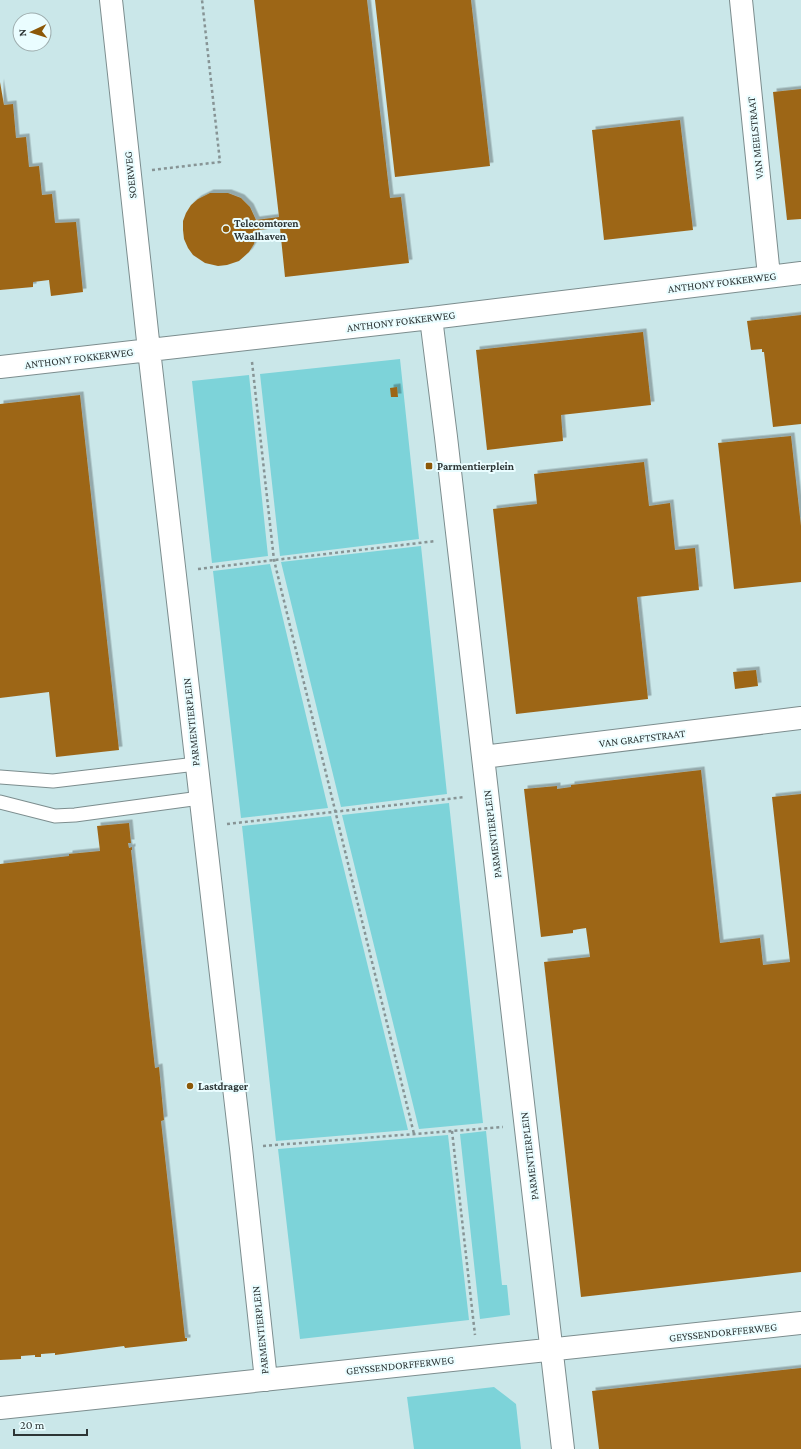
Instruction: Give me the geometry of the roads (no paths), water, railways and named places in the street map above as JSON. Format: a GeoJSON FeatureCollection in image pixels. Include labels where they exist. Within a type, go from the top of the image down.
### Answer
{"type":"FeatureCollection","features":[{"type":"Feature","properties":{"kind":"street","name":"SOERWEG"},"geometry":{"type":"LineString","coordinates":[[111,0],[149,350]]}},
{"type":"Feature","properties":{"kind":"street","name":"VAN MEELSTRAAT"},"geometry":{"type":"LineString","coordinates":[[741,0],[769,276]]}},
{"type":"Feature","properties":{"kind":"street","name":"ANTHONY FOKKERWEG"},"geometry":{"type":"LineString","coordinates":[[0,367],[431,318],[801,273]]}},
{"type":"Feature","properties":{"kind":"street","name":"PARMENTIERPLEIN"},"geometry":{"type":"LineString","coordinates":[[431,318],[526,1125],[562,1449]]}},
{"type":"Feature","properties":{"kind":"street","name":"PARMENTIERPLEIN"},"geometry":{"type":"LineString","coordinates":[[149,350],[241,1148],[266,1380]]}},
{"type":"Feature","properties":{"kind":"street","name":"VAN GRAFTSTRAAT"},"geometry":{"type":"LineString","coordinates":[[483,757],[801,718]]}},
{"type":"Feature","properties":{"kind":"street","name":"GEYSSENDORFFERWEG"},"geometry":{"type":"LineString","coordinates":[[0,1408],[801,1323]]}},
{"type":"Feature","properties":{"kind":"lane"},"geometry":{"type":"LineString","coordinates":[[0,777],[53,781],[196,764]]}},
{"type":"Feature","properties":{"kind":"lane"},"geometry":{"type":"LineString","coordinates":[[0,802],[55,816],[200,798]]}},
{"type":"Feature","properties":{"kind":"place","name":"Telecomtoren Waalhaven"},"geometry":{"type":"Point","coordinates":[226,229]}},
{"type":"Feature","properties":{"kind":"place","name":"Parmentierplein"},"geometry":{"type":"Point","coordinates":[429,466]}},
{"type":"Feature","properties":{"kind":"place","name":"Lastdrager"},"geometry":{"type":"Point","coordinates":[190,1086]}}]}
